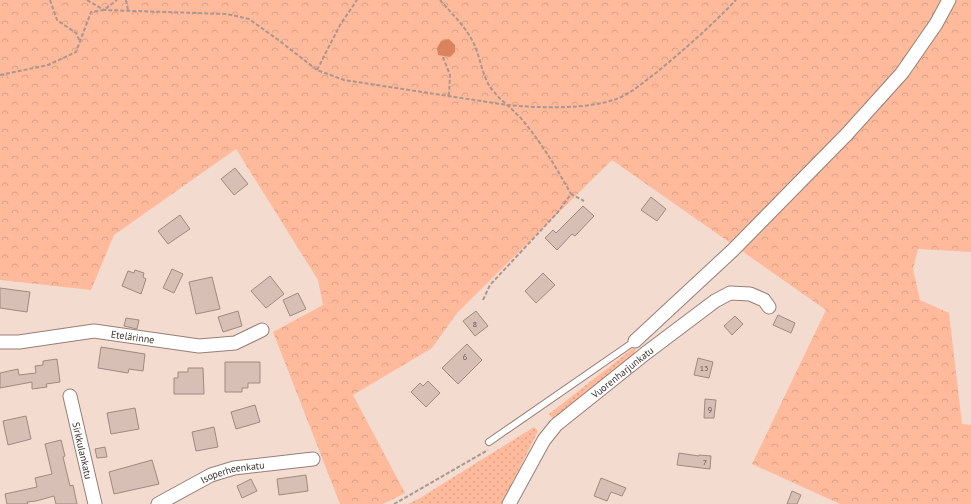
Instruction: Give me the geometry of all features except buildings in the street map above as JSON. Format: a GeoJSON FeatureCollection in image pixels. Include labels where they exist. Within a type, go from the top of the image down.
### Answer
{"type":"FeatureCollection","features":[{"type":"Feature","properties":{"kind":"street"},"geometry":{"type":"LineString","coordinates":[[635,341],[733,250],[847,134],[902,73],[936,24],[949,0]]}},
{"type":"Feature","properties":{"kind":"street","name":"Vuorenharjunkatu"},"geometry":{"type":"LineString","coordinates":[[509,504],[544,440],[556,425],[646,353],[716,301],[730,293],[750,294],[764,300],[769,307]]}},
{"type":"Feature","properties":{"kind":"street","name":"Etelärinne"},"geometry":{"type":"LineString","coordinates":[[0,342],[19,342],[94,331],[199,346],[236,343],[262,330]]}},
{"type":"Feature","properties":{"kind":"street","name":"Sirkkulankatu"},"geometry":{"type":"LineString","coordinates":[[70,396],[94,504]]}},
{"type":"Feature","properties":{"kind":"street","name":"Isoperheenkatu"},"geometry":{"type":"LineString","coordinates":[[158,504],[211,475],[234,468],[313,459]]}},
{"type":"Feature","properties":{"kind":"lane"},"geometry":{"type":"LineString","coordinates":[[489,442],[635,341]]}},
{"type":"Feature","properties":{"kind":"path"},"geometry":{"type":"LineString","coordinates":[[50,0],[57,20],[76,33],[80,42]]}},
{"type":"Feature","properties":{"kind":"path"},"geometry":{"type":"LineString","coordinates":[[87,0],[104,10]]}},
{"type":"Feature","properties":{"kind":"path"},"geometry":{"type":"LineString","coordinates":[[104,10],[117,0]]}},
{"type":"Feature","properties":{"kind":"path"},"geometry":{"type":"LineString","coordinates":[[126,0],[128,10]]}},
{"type":"Feature","properties":{"kind":"path"},"geometry":{"type":"LineString","coordinates":[[317,70],[340,25],[357,0]]}},
{"type":"Feature","properties":{"kind":"path"},"geometry":{"type":"LineString","coordinates":[[440,0],[468,31],[475,45],[489,85],[496,96],[523,120],[548,155],[571,194],[584,201]]}},
{"type":"Feature","properties":{"kind":"path"},"geometry":{"type":"LineString","coordinates":[[0,75],[48,64],[76,52],[91,12],[104,10],[128,10],[227,14],[249,20],[281,42],[317,70],[344,80],[507,105],[530,107],[590,105],[619,98],[642,84],[684,50],[736,0]]}},
{"type":"Feature","properties":{"kind":"path"},"geometry":{"type":"LineString","coordinates":[[443,57],[450,75],[449,96]]}},
{"type":"Feature","properties":{"kind":"path"},"geometry":{"type":"LineString","coordinates":[[483,300],[490,284],[558,212],[571,194]]}},
{"type":"Feature","properties":{"kind":"green space"},"geometry":{"type":"Polygon","coordinates":[[[0,0],[971,0],[971,252],[918,249],[913,269],[920,300],[949,313],[962,424],[971,425],[971,504],[840,504],[752,464],[826,310],[612,160],[457,313],[432,348],[353,395],[405,493],[383,504],[340,504],[273,332],[323,305],[318,280],[236,149],[114,235],[91,290],[0,280],[0,0]]]}},
{"type":"Feature","properties":{"kind":"green space"},"geometry":{"type":"Polygon","coordinates":[[[636,346],[634,356],[554,420],[549,414],[636,346]]]}},
{"type":"Feature","properties":{"kind":"green space"},"geometry":{"type":"Polygon","coordinates":[[[534,427],[538,431],[502,504],[408,504],[420,498],[534,427]]]}},
{"type":"Feature","properties":{"kind":"shaded area"},"geometry":{"type":"Polygon","coordinates":[[[449,39],[455,45],[455,52],[450,57],[438,55],[437,48],[441,41],[449,39]]]}}]}
